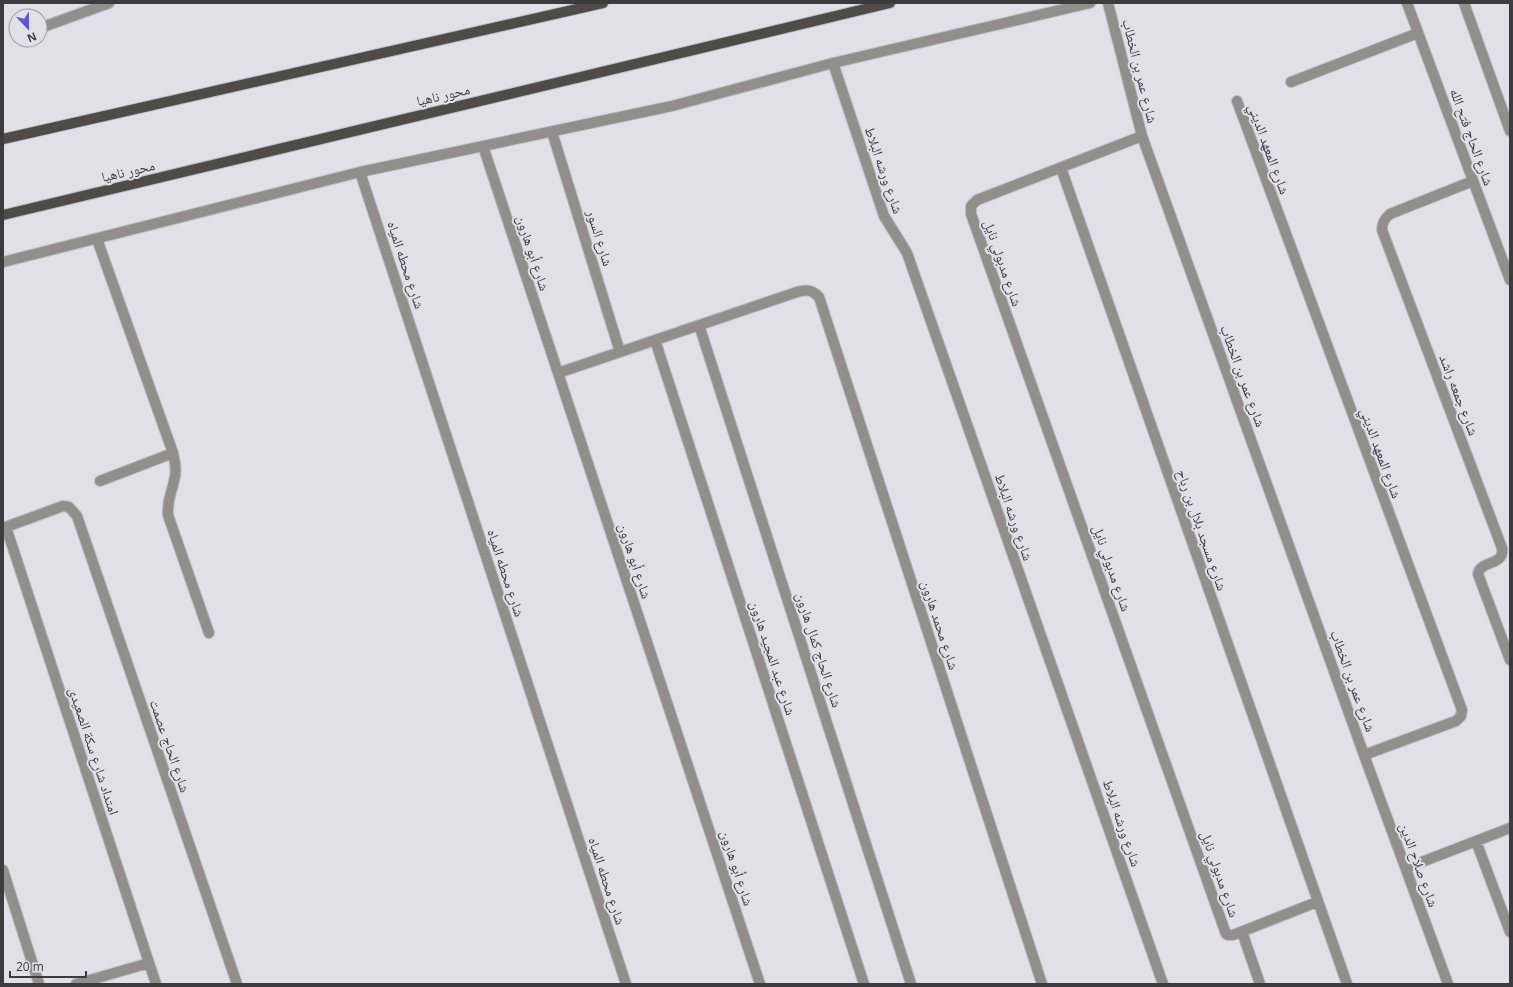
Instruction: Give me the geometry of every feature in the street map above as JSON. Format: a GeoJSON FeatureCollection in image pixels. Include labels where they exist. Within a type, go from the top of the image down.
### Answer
{"type":"FeatureCollection","features":[{"type":"Feature","properties":{"kind":"main road"},"geometry":{"type":"LineString","coordinates":[[3,139],[604,3]]}},
{"type":"Feature","properties":{"kind":"main road","name":"محور ناهيا"},"geometry":{"type":"LineString","coordinates":[[3,215],[890,3]]}},
{"type":"Feature","properties":{"kind":"street"},"geometry":{"type":"LineString","coordinates":[[48,25],[109,3]]}},
{"type":"Feature","properties":{"kind":"street"},"geometry":{"type":"LineString","coordinates":[[3,262],[360,172],[672,106],[833,63],[1090,3]]}},
{"type":"Feature","properties":{"kind":"street","name":"شارع عمر بن الخطاب"},"geometry":{"type":"LineString","coordinates":[[1108,3],[1142,136],[1364,755]]}},
{"type":"Feature","properties":{"kind":"street","name":"شارع الحاج فتح الله"},"geometry":{"type":"LineString","coordinates":[[1407,3],[1510,280]]}},
{"type":"Feature","properties":{"kind":"street"},"geometry":{"type":"LineString","coordinates":[[1464,3],[1510,131]]}},
{"type":"Feature","properties":{"kind":"street"},"geometry":{"type":"LineString","coordinates":[[1291,82],[1418,33]]}},
{"type":"Feature","properties":{"kind":"street","name":"شارع ورشه البلاط"},"geometry":{"type":"LineString","coordinates":[[833,63],[884,216],[907,253],[1163,984]]}},
{"type":"Feature","properties":{"kind":"street","name":"شارع المعهد الديني"},"geometry":{"type":"LineString","coordinates":[[1236,100],[1462,710],[1461,716],[1456,721],[1364,755]]}},
{"type":"Feature","properties":{"kind":"street","name":"شارع السور"},"geometry":{"type":"LineString","coordinates":[[552,132],[620,352]]}},
{"type":"Feature","properties":{"kind":"street"},"geometry":{"type":"LineString","coordinates":[[1061,168],[1142,136]]}},
{"type":"Feature","properties":{"kind":"street","name":"شارع أبو هارون"},"geometry":{"type":"LineString","coordinates":[[483,146],[760,984]]}},
{"type":"Feature","properties":{"kind":"street","name":"شارع مدبولي نايل"},"geometry":{"type":"LineString","coordinates":[[1061,168],[977,200],[971,206],[971,214],[1225,932],[1231,936],[1242,932]]}},
{"type":"Feature","properties":{"kind":"street","name":"شارع مسجد بلال بن رباح"},"geometry":{"type":"LineString","coordinates":[[1061,168],[1347,984]]}},
{"type":"Feature","properties":{"kind":"street","name":"شارع محطه المياه"},"geometry":{"type":"LineString","coordinates":[[360,172],[626,984]]}},
{"type":"Feature","properties":{"kind":"street","name":"شارع جمعه راشد"},"geometry":{"type":"LineString","coordinates":[[1473,181],[1390,214],[1385,218],[1382,224],[1382,230],[1502,548],[1502,555],[1500,558],[1480,568],[1478,574],[1510,660]]}},
{"type":"Feature","properties":{"kind":"street"},"geometry":{"type":"LineString","coordinates":[[97,239],[173,452],[176,466],[175,480],[168,498],[168,515],[209,633]]}},
{"type":"Feature","properties":{"kind":"street","name":"شارع محمد هارون"},"geometry":{"type":"LineString","coordinates":[[699,325],[805,290],[813,292],[819,297],[1042,984]]}},
{"type":"Feature","properties":{"kind":"street"},"geometry":{"type":"LineString","coordinates":[[558,373],[699,325]]}},
{"type":"Feature","properties":{"kind":"street","name":"شارع الحاج كمال هارون"},"geometry":{"type":"LineString","coordinates":[[699,325],[911,984]]}},
{"type":"Feature","properties":{"kind":"street","name":"شارع عبد المجيد هارون"},"geometry":{"type":"LineString","coordinates":[[656,340],[864,984]]}},
{"type":"Feature","properties":{"kind":"street"},"geometry":{"type":"LineString","coordinates":[[100,481],[173,452]]}},
{"type":"Feature","properties":{"kind":"street","name":"شارع الحاج عصمت"},"geometry":{"type":"LineString","coordinates":[[4,527],[63,506],[69,508],[77,516],[237,984]]}},
{"type":"Feature","properties":{"kind":"street","name":"امتداد شارع سكة الصعيدى"},"geometry":{"type":"LineString","coordinates":[[4,527],[156,984]]}},
{"type":"Feature","properties":{"kind":"street","name":"شارع صلاح الدين"},"geometry":{"type":"LineString","coordinates":[[1364,755],[1448,984]]}},
{"type":"Feature","properties":{"kind":"street"},"geometry":{"type":"LineString","coordinates":[[1406,868],[1510,828]]}},
{"type":"Feature","properties":{"kind":"street"},"geometry":{"type":"LineString","coordinates":[[1476,841],[1510,932]]}},
{"type":"Feature","properties":{"kind":"street"},"geometry":{"type":"LineString","coordinates":[[3,870],[39,984]]}},
{"type":"Feature","properties":{"kind":"street"},"geometry":{"type":"LineString","coordinates":[[1260,984],[1242,932],[1317,902]]}},
{"type":"Feature","properties":{"kind":"street"},"geometry":{"type":"LineString","coordinates":[[76,984],[149,962]]}}]}
